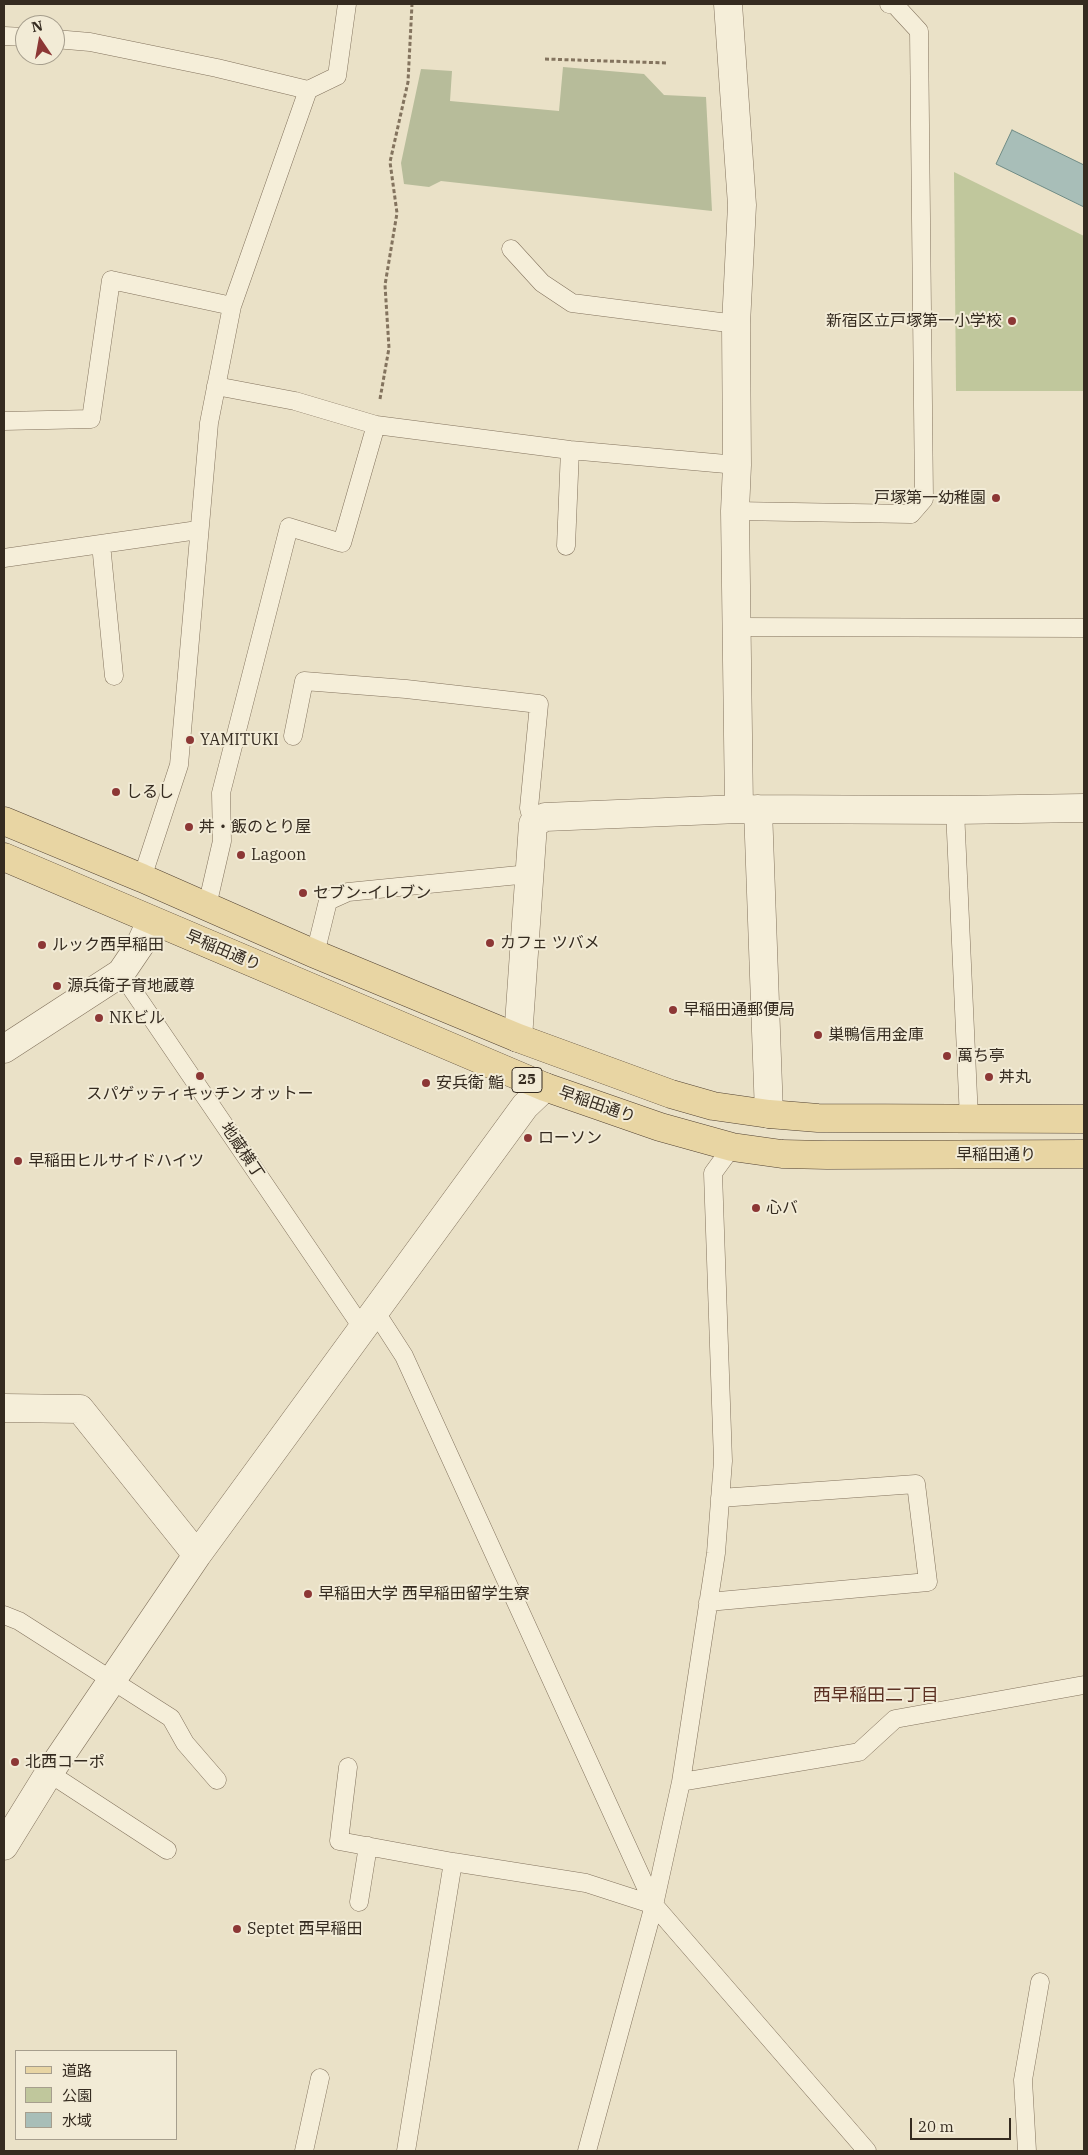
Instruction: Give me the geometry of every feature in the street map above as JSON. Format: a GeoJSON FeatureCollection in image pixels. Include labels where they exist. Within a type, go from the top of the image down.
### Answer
{"type":"FeatureCollection","features":[{"type":"Feature","properties":{"kind":"main road","name":"早稲田通り"},"geometry":{"type":"LineString","coordinates":[[4,821],[142,878],[315,954],[518,1038],[671,1094],[713,1106],[769,1114],[818,1118],[1084,1119]]}},
{"type":"Feature","properties":{"kind":"main road","name":"早稲田通り"},"geometry":{"type":"LineString","coordinates":[[4,857],[544,1087],[660,1127],[732,1147],[782,1154],[827,1155],[1084,1154]]}},
{"type":"Feature","properties":{"kind":"street"},"geometry":{"type":"LineString","coordinates":[[728,4],[742,205],[736,324],[736,627],[769,1114]]}},
{"type":"Feature","properties":{"kind":"street"},"geometry":{"type":"LineString","coordinates":[[518,1038],[533,824],[545,818],[749,809],[955,810],[1084,808]]}},
{"type":"Feature","properties":{"kind":"street"},"geometry":{"type":"LineString","coordinates":[[4,1049],[121,973],[140,945],[151,921]]}},
{"type":"Feature","properties":{"kind":"street"},"geometry":{"type":"LineString","coordinates":[[4,1846],[49,1773],[196,1555],[525,1106],[544,1087]]}},
{"type":"Feature","properties":{"kind":"street"},"geometry":{"type":"LineString","coordinates":[[4,1408],[80,1409],[196,1555]]}},
{"type":"Feature","properties":{"kind":"lane"},"geometry":{"type":"LineString","coordinates":[[65,40],[90,42],[217,68],[308,90],[337,76],[347,4]]}},
{"type":"Feature","properties":{"kind":"lane"},"geometry":{"type":"LineString","coordinates":[[735,511],[911,514],[924,499],[919,31],[895,5],[889,4]]}},
{"type":"Feature","properties":{"kind":"lane"},"geometry":{"type":"LineString","coordinates":[[142,878],[179,765],[198,530],[209,423],[232,306],[308,90]]}},
{"type":"Feature","properties":{"kind":"lane"},"geometry":{"type":"LineString","coordinates":[[511,249],[542,283],[572,302],[736,324]]}},
{"type":"Feature","properties":{"kind":"lane"},"geometry":{"type":"LineString","coordinates":[[4,422],[91,419],[112,280],[232,306]]}},
{"type":"Feature","properties":{"kind":"lane"},"geometry":{"type":"LineString","coordinates":[[216,386],[295,400],[376,425],[570,450],[737,465]]}},
{"type":"Feature","properties":{"kind":"lane"},"geometry":{"type":"LineString","coordinates":[[207,906],[222,841],[221,793],[289,527],[342,543],[376,425]]}},
{"type":"Feature","properties":{"kind":"lane"},"geometry":{"type":"LineString","coordinates":[[566,546],[570,450]]}},
{"type":"Feature","properties":{"kind":"lane"},"geometry":{"type":"LineString","coordinates":[[4,558],[198,530]]}},
{"type":"Feature","properties":{"kind":"lane"},"geometry":{"type":"LineString","coordinates":[[101,544],[114,676]]}},
{"type":"Feature","properties":{"kind":"lane"},"geometry":{"type":"LineString","coordinates":[[736,627],[1084,628]]}},
{"type":"Feature","properties":{"kind":"lane"},"geometry":{"type":"LineString","coordinates":[[293,736],[304,681],[406,689],[539,704],[529,808],[533,824]]}},
{"type":"Feature","properties":{"kind":"lane"},"geometry":{"type":"LineString","coordinates":[[955,810],[969,1119]]}},
{"type":"Feature","properties":{"kind":"lane"},"geometry":{"type":"LineString","coordinates":[[315,954],[328,901],[348,892],[529,874]]}},
{"type":"Feature","properties":{"kind":"lane","name":"地蔵横丁"},"geometry":{"type":"LineString","coordinates":[[121,973],[369,1320],[404,1356],[654,1905],[867,2151]]}},
{"type":"Feature","properties":{"kind":"lane"},"geometry":{"type":"LineString","coordinates":[[587,2151],[654,1905],[681,1782],[716,1553],[723,1461],[713,1173],[732,1147]]}},
{"type":"Feature","properties":{"kind":"lane"},"geometry":{"type":"LineString","coordinates":[[708,1602],[928,1582],[916,1484],[720,1498]]}},
{"type":"Feature","properties":{"kind":"lane"},"geometry":{"type":"LineString","coordinates":[[4,1615],[19,1621],[171,1718],[185,1743],[217,1780]]}},
{"type":"Feature","properties":{"kind":"lane"},"geometry":{"type":"LineString","coordinates":[[681,1782],[859,1752],[895,1720],[1084,1685]]}},
{"type":"Feature","properties":{"kind":"lane"},"geometry":{"type":"LineString","coordinates":[[348,1767],[338,1841],[586,1884],[654,1905]]}},
{"type":"Feature","properties":{"kind":"lane"},"geometry":{"type":"LineString","coordinates":[[49,1773],[167,1850]]}},
{"type":"Feature","properties":{"kind":"lane"},"geometry":{"type":"LineString","coordinates":[[360,1902],[368,1846]]}},
{"type":"Feature","properties":{"kind":"lane"},"geometry":{"type":"LineString","coordinates":[[406,2151],[453,1862]]}},
{"type":"Feature","properties":{"kind":"lane"},"geometry":{"type":"LineString","coordinates":[[1027,2151],[1023,2080],[1040,1982]]}},
{"type":"Feature","properties":{"kind":"lane"},"geometry":{"type":"LineString","coordinates":[[304,2151],[320,2078]]}},
{"type":"Feature","properties":{"kind":"path"},"geometry":{"type":"LineString","coordinates":[[376,425],[389,348],[385,285],[397,213],[390,162],[408,82],[412,4]]}},
{"type":"Feature","properties":{"kind":"path"},"geometry":{"type":"LineString","coordinates":[[545,60],[667,63]]}},
{"type":"Feature","properties":{"kind":"green space"},"geometry":{"type":"Polygon","coordinates":[[[563,67],[644,74],[664,95],[706,97],[712,211],[441,181],[429,187],[404,184],[401,163],[421,69],[452,71],[450,101],[559,111],[563,67]]]}},
{"type":"Feature","properties":{"kind":"green space"},"geometry":{"type":"Polygon","coordinates":[[[954,172],[1084,236],[1084,391],[956,391],[954,172]]]}},
{"type":"Feature","properties":{"kind":"water"},"geometry":{"type":"Polygon","coordinates":[[[1012,130],[1084,165],[1084,207],[996,164],[1012,130]]]}},
{"type":"Feature","properties":{"kind":"place","name":"新宿区立戸塚第一小学校"},"geometry":{"type":"Point","coordinates":[1012,321]}},
{"type":"Feature","properties":{"kind":"place","name":"戸塚第一幼稚園"},"geometry":{"type":"Point","coordinates":[996,498]}},
{"type":"Feature","properties":{"kind":"place","name":"YAMITUKI"},"geometry":{"type":"Point","coordinates":[190,740]}},
{"type":"Feature","properties":{"kind":"place","name":"しるし"},"geometry":{"type":"Point","coordinates":[116,792]}},
{"type":"Feature","properties":{"kind":"place","name":"丼・飯のとり屋"},"geometry":{"type":"Point","coordinates":[189,827]}},
{"type":"Feature","properties":{"kind":"place","name":"Lagoon"},"geometry":{"type":"Point","coordinates":[241,855]}},
{"type":"Feature","properties":{"kind":"place","name":"セブン-イレブン"},"geometry":{"type":"Point","coordinates":[303,893]}},
{"type":"Feature","properties":{"kind":"place","name":"カフェ ツバメ"},"geometry":{"type":"Point","coordinates":[490,943]}},
{"type":"Feature","properties":{"kind":"place","name":"ルック西早稲田"},"geometry":{"type":"Point","coordinates":[42,945]}},
{"type":"Feature","properties":{"kind":"place","name":"源兵衛子育地蔵尊"},"geometry":{"type":"Point","coordinates":[57,986]}},
{"type":"Feature","properties":{"kind":"place","name":"早稲田通郵便局"},"geometry":{"type":"Point","coordinates":[673,1010]}},
{"type":"Feature","properties":{"kind":"place","name":"NKビル"},"geometry":{"type":"Point","coordinates":[99,1018]}},
{"type":"Feature","properties":{"kind":"place","name":"巣鴨信用金庫"},"geometry":{"type":"Point","coordinates":[818,1035]}},
{"type":"Feature","properties":{"kind":"place","name":"萬ち亭"},"geometry":{"type":"Point","coordinates":[947,1056]}},
{"type":"Feature","properties":{"kind":"place","name":"スパゲッティキッチン オットー"},"geometry":{"type":"Point","coordinates":[200,1076]}},
{"type":"Feature","properties":{"kind":"place","name":"丼丸"},"geometry":{"type":"Point","coordinates":[989,1077]}},
{"type":"Feature","properties":{"kind":"place","name":"安兵衛 鮨"},"geometry":{"type":"Point","coordinates":[426,1083]}},
{"type":"Feature","properties":{"kind":"place","name":"ローソン"},"geometry":{"type":"Point","coordinates":[528,1138]}},
{"type":"Feature","properties":{"kind":"place","name":"早稲田ヒルサイドハイツ"},"geometry":{"type":"Point","coordinates":[18,1161]}},
{"type":"Feature","properties":{"kind":"place","name":"心バ"},"geometry":{"type":"Point","coordinates":[756,1208]}},
{"type":"Feature","properties":{"kind":"place","name":"早稲田大学 西早稲田留学生寮"},"geometry":{"type":"Point","coordinates":[308,1594]}},
{"type":"Feature","properties":{"kind":"place","name":"北西コーポ"},"geometry":{"type":"Point","coordinates":[15,1762]}},
{"type":"Feature","properties":{"kind":"place","name":"Septet 西早稲田"},"geometry":{"type":"Point","coordinates":[237,1929]}},
{"type":"Feature","properties":{"kind":"district","name":"西早稲田二丁目"},"geometry":{"type":"Point","coordinates":[876,1696]}}]}
